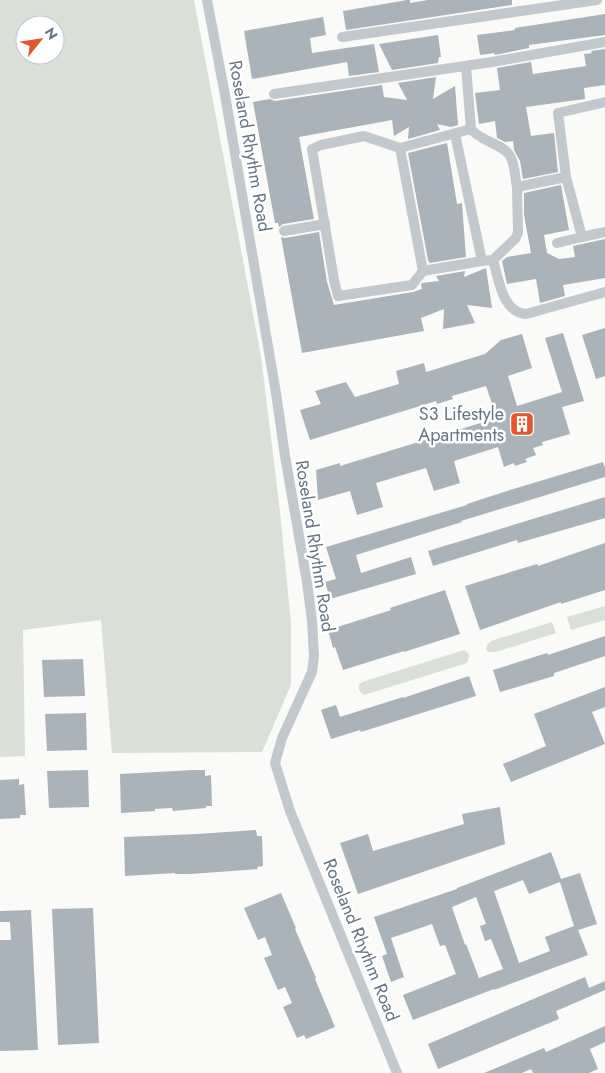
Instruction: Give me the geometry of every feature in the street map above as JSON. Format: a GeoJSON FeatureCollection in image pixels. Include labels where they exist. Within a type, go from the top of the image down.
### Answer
{"type":"FeatureCollection","features":[{"type":"Feature","properties":{"kind":"street","name":"Roseland Rhythm Road"},"geometry":{"type":"LineString","coordinates":[[206,0],[227,104],[312,621],[314,656],[312,672],[282,738],[275,763],[290,811],[397,1073]]}},
{"type":"Feature","properties":{"kind":"street"},"geometry":{"type":"LineString","coordinates":[[342,37],[597,0]]}},
{"type":"Feature","properties":{"kind":"street"},"geometry":{"type":"LineString","coordinates":[[274,94],[466,66],[605,42]]}},
{"type":"Feature","properties":{"kind":"street"},"geometry":{"type":"LineString","coordinates":[[466,66],[471,129],[475,134],[506,151],[510,156],[517,187],[518,233],[494,260],[423,271],[412,286],[338,296],[312,149],[321,145],[364,136],[400,148],[471,129]]}},
{"type":"Feature","properties":{"kind":"street"},"geometry":{"type":"LineString","coordinates":[[582,238],[566,178],[558,113],[605,102]]}},
{"type":"Feature","properties":{"kind":"street"},"geometry":{"type":"LineString","coordinates":[[455,134],[482,261]]}},
{"type":"Feature","properties":{"kind":"street"},"geometry":{"type":"LineString","coordinates":[[400,148],[423,271]]}},
{"type":"Feature","properties":{"kind":"street"},"geometry":{"type":"LineString","coordinates":[[517,187],[566,178]]}},
{"type":"Feature","properties":{"kind":"street"},"geometry":{"type":"LineString","coordinates":[[284,231],[325,224]]}},
{"type":"Feature","properties":{"kind":"street"},"geometry":{"type":"LineString","coordinates":[[557,243],[605,232]]}},
{"type":"Feature","properties":{"kind":"street"},"geometry":{"type":"LineString","coordinates":[[494,260],[503,296],[507,303],[521,314],[605,292]]}},
{"type":"Feature","properties":{"kind":"shaded area"},"geometry":{"type":"Polygon","coordinates":[[[0,0],[194,0],[261,356],[291,623],[291,685],[262,752],[112,753],[101,620],[23,630],[25,756],[0,757],[0,0]]]}},
{"type":"Feature","properties":{"kind":"shaded area"},"geometry":{"type":"Polygon","coordinates":[[[605,606],[605,620],[571,630],[567,617],[605,606]]]}},
{"type":"Feature","properties":{"kind":"shaded area"},"geometry":{"type":"Polygon","coordinates":[[[552,622],[556,633],[496,652],[488,652],[486,649],[491,641],[552,622]]]}},
{"type":"Feature","properties":{"kind":"shaded area"},"geometry":{"type":"Polygon","coordinates":[[[464,650],[469,656],[467,663],[364,695],[359,690],[359,685],[362,682],[464,650]]]}},
{"type":"Feature","properties":{"kind":"building"},"geometry":{"type":"Polygon","coordinates":[[[410,0],[410,3],[428,0],[512,0],[512,5],[346,30],[343,11],[410,0]]]}},
{"type":"Feature","properties":{"kind":"building"},"geometry":{"type":"Polygon","coordinates":[[[605,14],[605,35],[529,45],[529,48],[495,55],[494,53],[480,55],[477,35],[605,14]]]}},
{"type":"Feature","properties":{"kind":"building"},"geometry":{"type":"Polygon","coordinates":[[[323,17],[326,35],[310,38],[312,53],[374,44],[379,72],[349,76],[347,62],[252,79],[244,31],[323,17]]]}},
{"type":"Feature","properties":{"kind":"building"},"geometry":{"type":"Polygon","coordinates":[[[438,35],[441,57],[439,57],[438,63],[392,70],[379,44],[438,35]]]}},
{"type":"Feature","properties":{"kind":"building"},"geometry":{"type":"Polygon","coordinates":[[[605,49],[605,85],[584,88],[585,99],[526,107],[531,136],[554,133],[558,172],[523,179],[520,161],[514,150],[513,141],[505,142],[497,138],[495,121],[479,124],[475,93],[500,90],[497,68],[531,62],[533,74],[586,66],[584,54],[605,49]]]}},
{"type":"Feature","properties":{"kind":"building"},"geometry":{"type":"Polygon","coordinates":[[[436,77],[433,99],[455,86],[458,125],[451,127],[437,124],[440,130],[408,139],[409,127],[394,136],[392,120],[299,137],[314,219],[283,224],[279,227],[278,223],[275,223],[253,102],[270,99],[275,101],[382,85],[384,97],[407,100],[398,83],[436,77]]]}},
{"type":"Feature","properties":{"kind":"building"},"geometry":{"type":"Polygon","coordinates":[[[447,143],[457,204],[462,203],[466,257],[430,263],[408,153],[447,143]]]}},
{"type":"Feature","properties":{"kind":"building"},"geometry":{"type":"Polygon","coordinates":[[[561,185],[569,230],[544,235],[547,253],[559,259],[575,257],[573,246],[605,239],[605,278],[563,285],[565,296],[540,303],[536,279],[507,284],[502,261],[507,257],[531,253],[524,215],[524,193],[561,185]]]}},
{"type":"Feature","properties":{"kind":"building"},"geometry":{"type":"Polygon","coordinates":[[[319,232],[327,282],[334,305],[413,292],[422,289],[422,283],[439,281],[436,276],[465,271],[464,277],[486,268],[492,308],[467,305],[475,323],[443,329],[444,309],[421,318],[424,331],[302,353],[281,237],[285,238],[319,232]]]}},
{"type":"Feature","properties":{"kind":"building"},"geometry":{"type":"Polygon","coordinates":[[[605,328],[605,376],[596,379],[582,335],[605,328]]]}},
{"type":"Feature","properties":{"kind":"building","name":"S3 Lifestyle Apartments"},"geometry":{"type":"Polygon","coordinates":[[[563,333],[584,401],[562,407],[570,434],[542,442],[543,445],[533,448],[536,455],[525,459],[527,462],[515,466],[514,463],[504,467],[498,447],[454,461],[460,483],[434,491],[426,468],[376,483],[383,507],[357,515],[350,491],[318,500],[316,470],[340,463],[340,466],[497,418],[486,386],[452,396],[453,399],[437,404],[436,401],[310,440],[300,410],[321,404],[315,391],[346,382],[355,397],[399,384],[396,371],[424,363],[426,372],[485,354],[501,340],[522,334],[532,368],[508,376],[517,406],[562,392],[545,338],[563,333]]]}},
{"type":"Feature","properties":{"kind":"building"},"geometry":{"type":"Polygon","coordinates":[[[603,462],[605,477],[356,555],[361,573],[411,557],[416,574],[330,599],[325,582],[336,579],[326,547],[603,462]]]}},
{"type":"Feature","properties":{"kind":"building"},"geometry":{"type":"Polygon","coordinates":[[[605,497],[605,518],[518,543],[517,540],[433,566],[428,551],[605,497]]]}},
{"type":"Feature","properties":{"kind":"building"},"geometry":{"type":"Polygon","coordinates":[[[605,543],[605,590],[561,604],[561,602],[480,630],[465,586],[537,564],[538,566],[605,543]]]}},
{"type":"Feature","properties":{"kind":"building"},"geometry":{"type":"Polygon","coordinates":[[[445,590],[460,634],[343,670],[335,647],[333,648],[328,630],[445,590]]]}},
{"type":"Feature","properties":{"kind":"building"},"geometry":{"type":"Polygon","coordinates":[[[605,636],[605,656],[554,673],[554,676],[500,692],[493,670],[547,653],[548,655],[605,636]]]}},
{"type":"Feature","properties":{"kind":"building"},"geometry":{"type":"Polygon","coordinates":[[[83,659],[85,696],[44,697],[42,660],[83,659]]]}},
{"type":"Feature","properties":{"kind":"building"},"geometry":{"type":"Polygon","coordinates":[[[469,676],[476,696],[361,732],[360,730],[331,739],[321,710],[336,705],[340,717],[469,676]]]}},
{"type":"Feature","properties":{"kind":"building"},"geometry":{"type":"Polygon","coordinates":[[[605,687],[605,707],[592,712],[605,744],[511,782],[503,764],[546,746],[534,714],[605,687]]]}},
{"type":"Feature","properties":{"kind":"building"},"geometry":{"type":"Polygon","coordinates":[[[86,713],[87,750],[47,751],[45,714],[86,713]]]}},
{"type":"Feature","properties":{"kind":"building"},"geometry":{"type":"Polygon","coordinates":[[[88,770],[89,807],[49,808],[47,771],[88,770]]]}},
{"type":"Feature","properties":{"kind":"building"},"geometry":{"type":"Polygon","coordinates":[[[205,770],[205,776],[211,775],[212,806],[173,811],[172,808],[121,813],[120,774],[205,770]]]}},
{"type":"Feature","properties":{"kind":"building"},"geometry":{"type":"Polygon","coordinates":[[[19,779],[19,785],[24,784],[26,815],[20,815],[20,818],[0,819],[0,780],[19,779]]]}},
{"type":"Feature","properties":{"kind":"building"},"geometry":{"type":"Polygon","coordinates":[[[500,807],[505,844],[358,894],[340,843],[368,834],[373,851],[464,824],[462,814],[500,807]]]}},
{"type":"Feature","properties":{"kind":"building"},"geometry":{"type":"Polygon","coordinates":[[[256,830],[257,836],[262,836],[263,866],[257,867],[258,869],[125,876],[124,837],[256,830]]]}},
{"type":"Feature","properties":{"kind":"building"},"geometry":{"type":"Polygon","coordinates":[[[551,852],[561,879],[580,873],[597,924],[578,930],[588,955],[413,1020],[403,995],[456,974],[445,945],[440,946],[432,924],[391,938],[404,977],[391,982],[382,956],[387,954],[374,917],[551,852]],[[523,880],[494,891],[519,963],[550,951],[545,937],[574,926],[560,882],[529,894],[523,880]],[[476,897],[452,907],[479,978],[503,969],[491,939],[485,941],[480,926],[486,924],[476,897]]]}},
{"type":"Feature","properties":{"kind":"building"},"geometry":{"type":"Polygon","coordinates":[[[281,893],[335,1027],[306,1039],[304,1035],[297,1038],[283,1007],[292,1003],[285,987],[278,990],[264,958],[272,955],[265,937],[258,940],[244,908],[281,893]]]}},
{"type":"Feature","properties":{"kind":"building"},"geometry":{"type":"Polygon","coordinates":[[[93,908],[99,1043],[58,1045],[52,909],[93,908]]]}},
{"type":"Feature","properties":{"kind":"building"},"geometry":{"type":"Polygon","coordinates":[[[31,910],[38,1050],[0,1051],[0,940],[11,940],[10,922],[0,922],[0,911],[31,910]]]}},
{"type":"Feature","properties":{"kind":"building"},"geometry":{"type":"Polygon","coordinates":[[[585,977],[589,988],[605,981],[605,990],[556,1011],[559,1019],[438,1069],[428,1044],[585,977]]]}},
{"type":"Feature","properties":{"kind":"building"},"geometry":{"type":"Polygon","coordinates":[[[605,1026],[605,1042],[590,1049],[598,1069],[589,1073],[533,1073],[531,1069],[522,1073],[484,1073],[544,1048],[546,1052],[605,1026]]]}},
{"type":"Feature","properties":{"kind":"place","name":"S3 Lifestyle Apartments"},"geometry":{"type":"Point","coordinates":[522,424]}}]}
